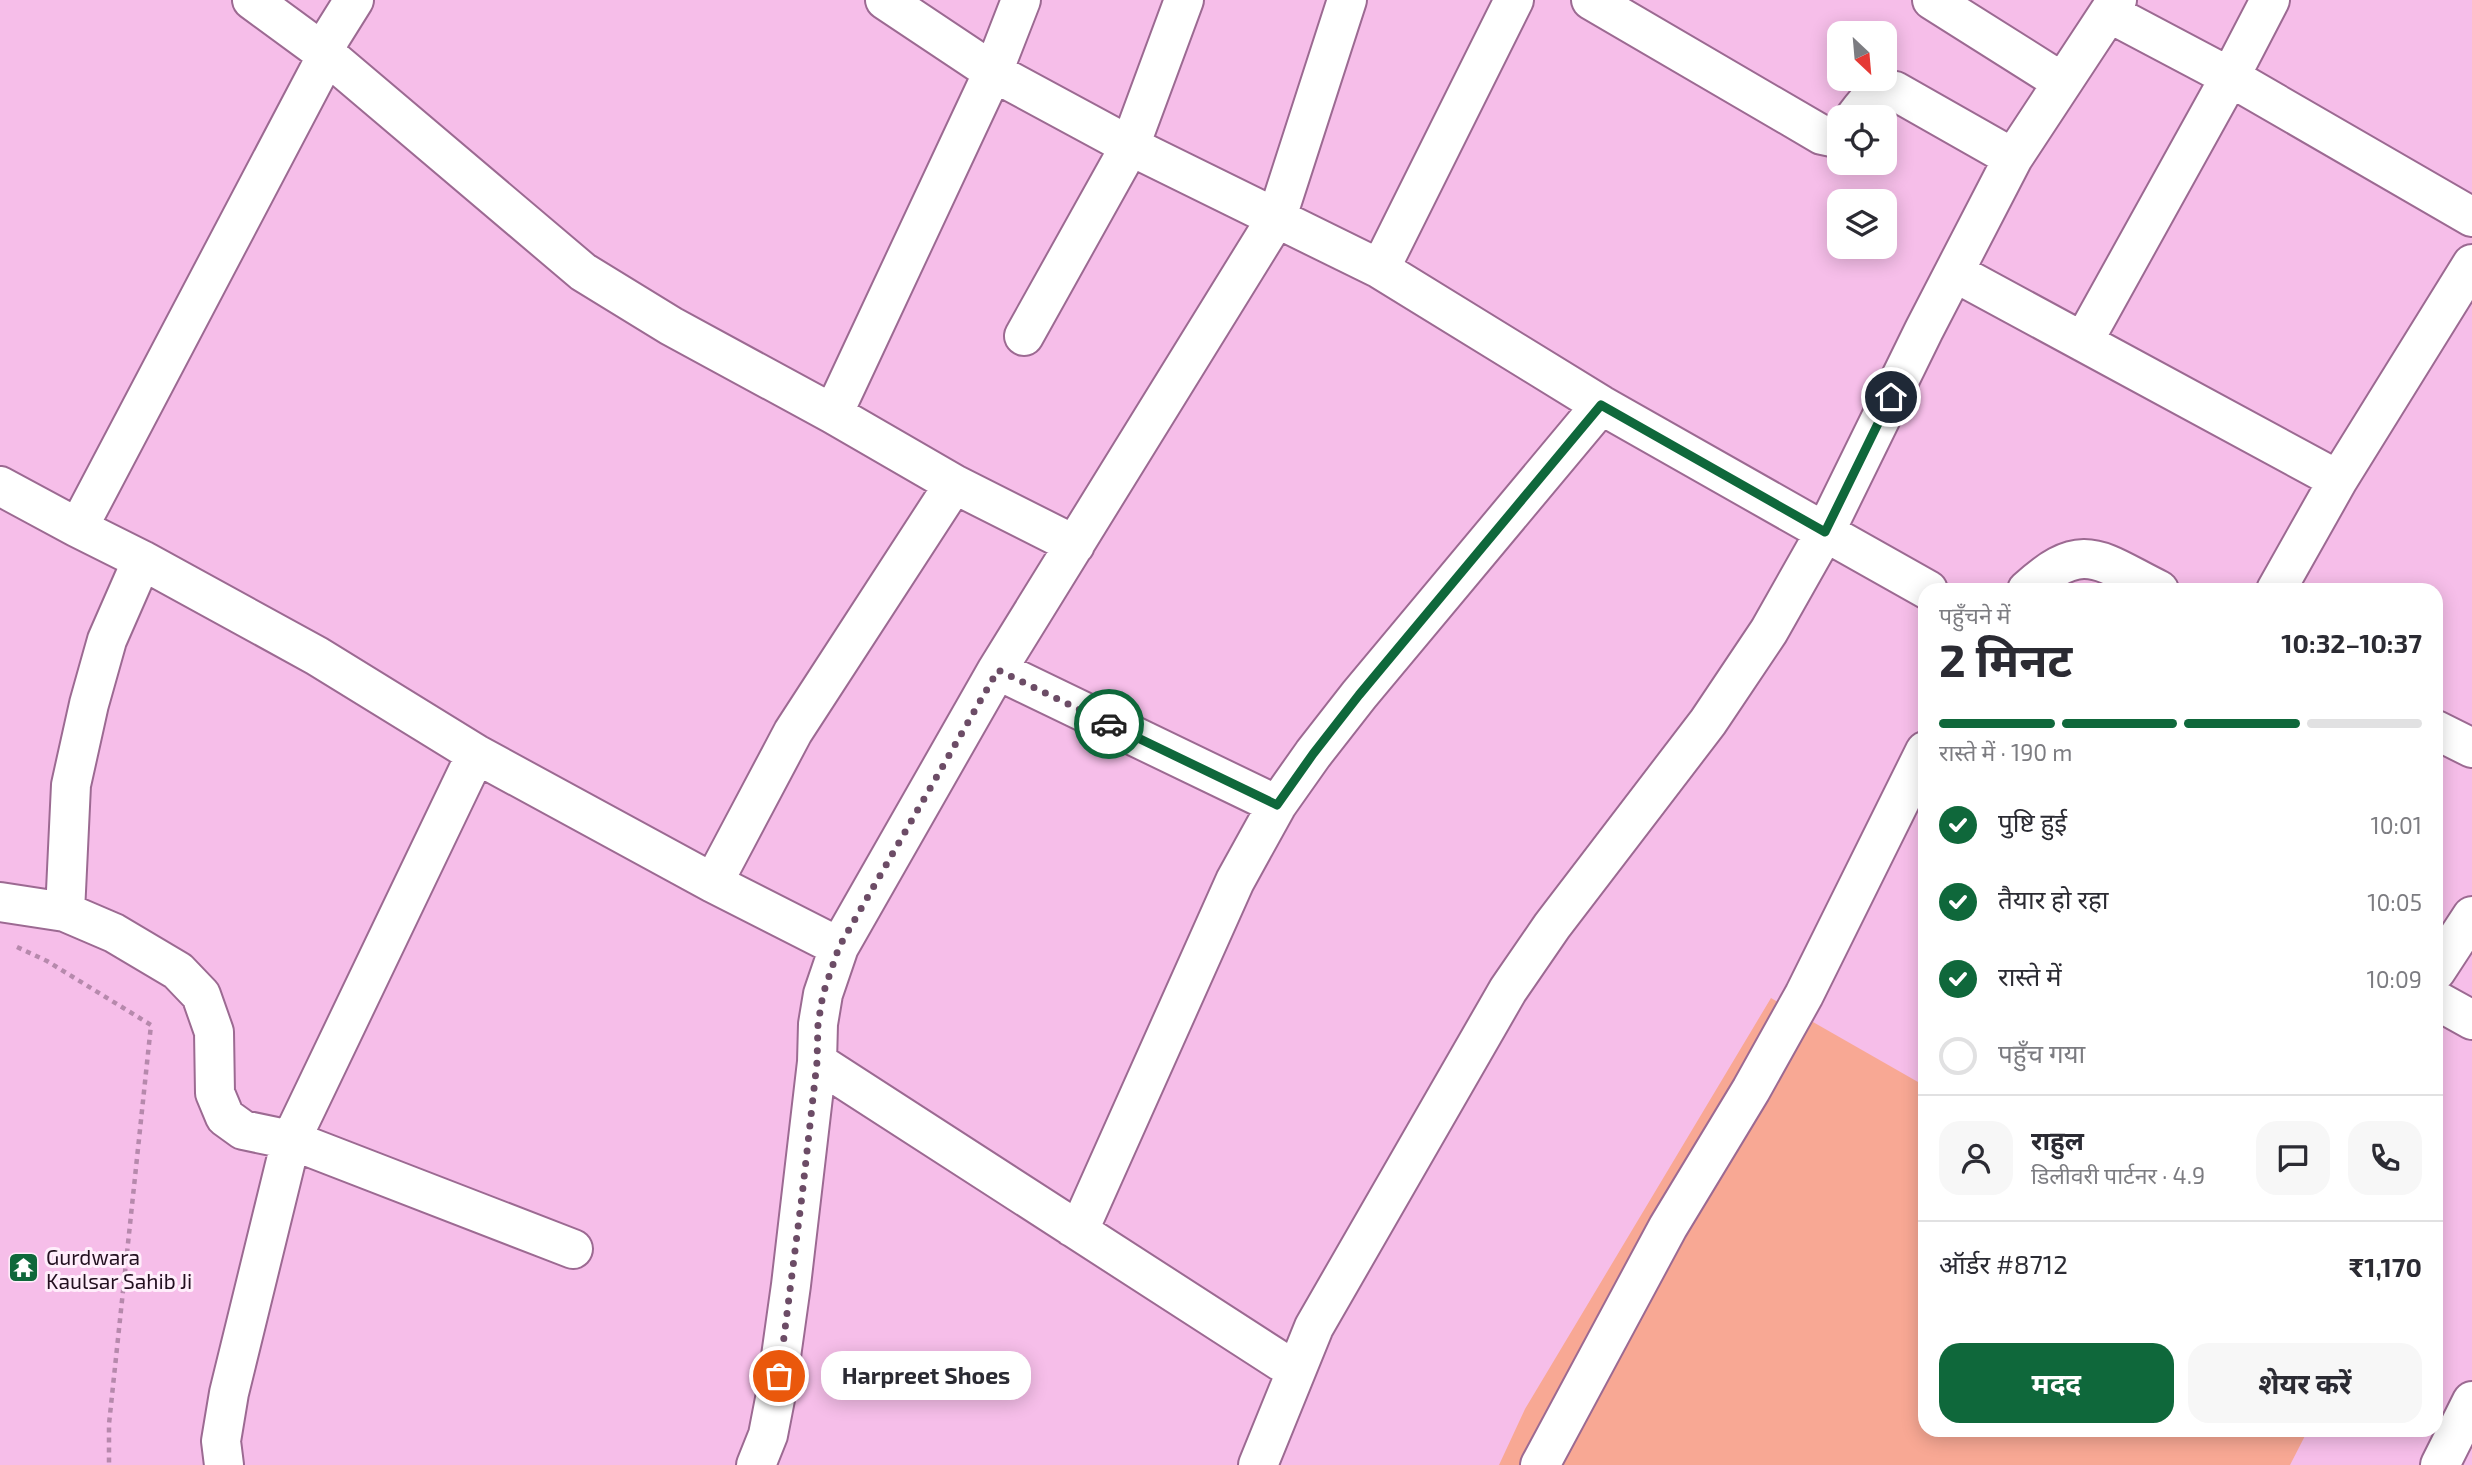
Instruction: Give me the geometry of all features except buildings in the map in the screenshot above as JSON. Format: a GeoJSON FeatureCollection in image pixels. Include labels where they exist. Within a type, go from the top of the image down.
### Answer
{"type":"FeatureCollection","features":[{"type":"Feature","properties":{"kind":"street"},"geometry":{"type":"LineString","coordinates":[[252,0],[327,55],[583,272],[671,326],[833,414],[954,484],[1075,545]]}},
{"type":"Feature","properties":{"kind":"street"},"geometry":{"type":"LineString","coordinates":[[78,528],[327,55],[329,40],[354,0]]}},
{"type":"Feature","properties":{"kind":"street"},"geometry":{"type":"LineString","coordinates":[[885,0],[993,72],[1130,146],[1380,269],[1601,405],[1918,584]]}},
{"type":"Feature","properties":{"kind":"street"},"geometry":{"type":"LineString","coordinates":[[833,414],[993,72],[1021,0]]}},
{"type":"Feature","properties":{"kind":"street"},"geometry":{"type":"LineString","coordinates":[[1024,336],[1130,146],[1184,0]]}},
{"type":"Feature","properties":{"kind":"street"},"geometry":{"type":"LineString","coordinates":[[756,1465],[768,1435],[775,1399],[793,1273],[817,1062],[818,1024],[823,994],[839,947],[998,670],[1277,217],[1347,0]]}},
{"type":"Feature","properties":{"kind":"street"},"geometry":{"type":"LineString","coordinates":[[1380,269],[1514,0]]}},
{"type":"Feature","properties":{"kind":"street"},"geometry":{"type":"LineString","coordinates":[[1591,0],[1827,136]]}},
{"type":"Feature","properties":{"kind":"street"},"geometry":{"type":"LineString","coordinates":[[1932,0],[2062,82]]}},
{"type":"Feature","properties":{"kind":"street"},"geometry":{"type":"LineString","coordinates":[[2083,342],[2270,0]]}},
{"type":"Feature","properties":{"kind":"street"},"geometry":{"type":"LineString","coordinates":[[1258,1465],[1294,1370],[1314,1326],[1508,990],[1552,926],[1709,722],[1769,631],[1825,532],[2013,158],[2113,6],[2472,217]]}},
{"type":"Feature","properties":{"kind":"street"},"geometry":{"type":"LineString","coordinates":[[1864,105],[1872,95],[1884,90],[1895,91],[2013,158]]}},
{"type":"Feature","properties":{"kind":"street"},"geometry":{"type":"LineString","coordinates":[[2281,583],[2338,480],[2472,264]]}},
{"type":"Feature","properties":{"kind":"street"},"geometry":{"type":"LineString","coordinates":[[1954,272],[2338,480]]}},
{"type":"Feature","properties":{"kind":"street"},"geometry":{"type":"LineString","coordinates":[[1072,1227],[1079,1230],[1235,881],[1277,805],[1359,695],[1601,405]]}},
{"type":"Feature","properties":{"kind":"street"},"geometry":{"type":"LineString","coordinates":[[713,883],[793,732],[954,484]]}},
{"type":"Feature","properties":{"kind":"street"},"geometry":{"type":"LineString","coordinates":[[0,486],[317,656],[476,754],[713,883],[839,947]]}},
{"type":"Feature","properties":{"kind":"street"},"geometry":{"type":"LineString","coordinates":[[2034,583],[2044,574],[2076,558],[2093,558],[2145,583]]}},
{"type":"Feature","properties":{"kind":"street"},"geometry":{"type":"LineString","coordinates":[[65,912],[71,785],[107,640],[142,560]]}},
{"type":"Feature","properties":{"kind":"street"},"geometry":{"type":"LineString","coordinates":[[998,670],[1277,805]]}},
{"type":"Feature","properties":{"kind":"street"},"geometry":{"type":"LineString","coordinates":[[2443,734],[2472,748]]}},
{"type":"Feature","properties":{"kind":"street"},"geometry":{"type":"LineString","coordinates":[[224,1465],[221,1441],[229,1392],[291,1140],[476,754]]}},
{"type":"Feature","properties":{"kind":"street"},"geometry":{"type":"LineString","coordinates":[[1540,1465],[1668,1227],[1751,1090],[1804,995],[1918,765]]}},
{"type":"Feature","properties":{"kind":"street"},"geometry":{"type":"LineString","coordinates":[[0,902],[65,912],[114,933],[178,971],[201,995],[214,1032],[215,1093],[225,1117],[243,1130],[291,1140],[573,1249]]}},
{"type":"Feature","properties":{"kind":"street"},"geometry":{"type":"LineString","coordinates":[[2443,960],[2472,916]]}},
{"type":"Feature","properties":{"kind":"street"},"geometry":{"type":"LineString","coordinates":[[2443,1004],[2472,1020]]}},
{"type":"Feature","properties":{"kind":"street"},"geometry":{"type":"LineString","coordinates":[[817,1062],[1294,1370]]}},
{"type":"Feature","properties":{"kind":"street"},"geometry":{"type":"LineString","coordinates":[[2440,1465],[2472,1401]]}},
{"type":"Feature","properties":{"kind":"path"},"geometry":{"type":"LineString","coordinates":[[10,943],[47,961],[150,1025],[109,1424],[110,1465]]}},
{"type":"Feature","properties":{"kind":"shaded area"},"geometry":{"type":"Polygon","coordinates":[[[1771,998],[1918,1082],[1918,1437],[2304,1437],[2290,1465],[1499,1465],[1525,1409],[1771,998]]]}},
{"type":"Feature","properties":{"kind":"way so far"},"geometry":{"type":"LineString","coordinates":[[779,1376],[817,1062],[818,1024],[823,994],[839,947],[998,670],[1109,724]]}},
{"type":"Feature","properties":{"kind":"place","name":"Gurdwara Kaulsar Sahib Ji"},"geometry":{"type":"Point","coordinates":[23,1268]}},
{"type":"Feature","properties":{"kind":"place","name":"Harpreet Shoes"},"geometry":{"type":"Point","coordinates":[779,1376]}},
{"type":"Feature","properties":{"kind":"route"},"geometry":{"type":"LineString","coordinates":[[1109,724],[1277,805],[1359,695],[1601,405],[1825,532],[1891,397]]}}]}
